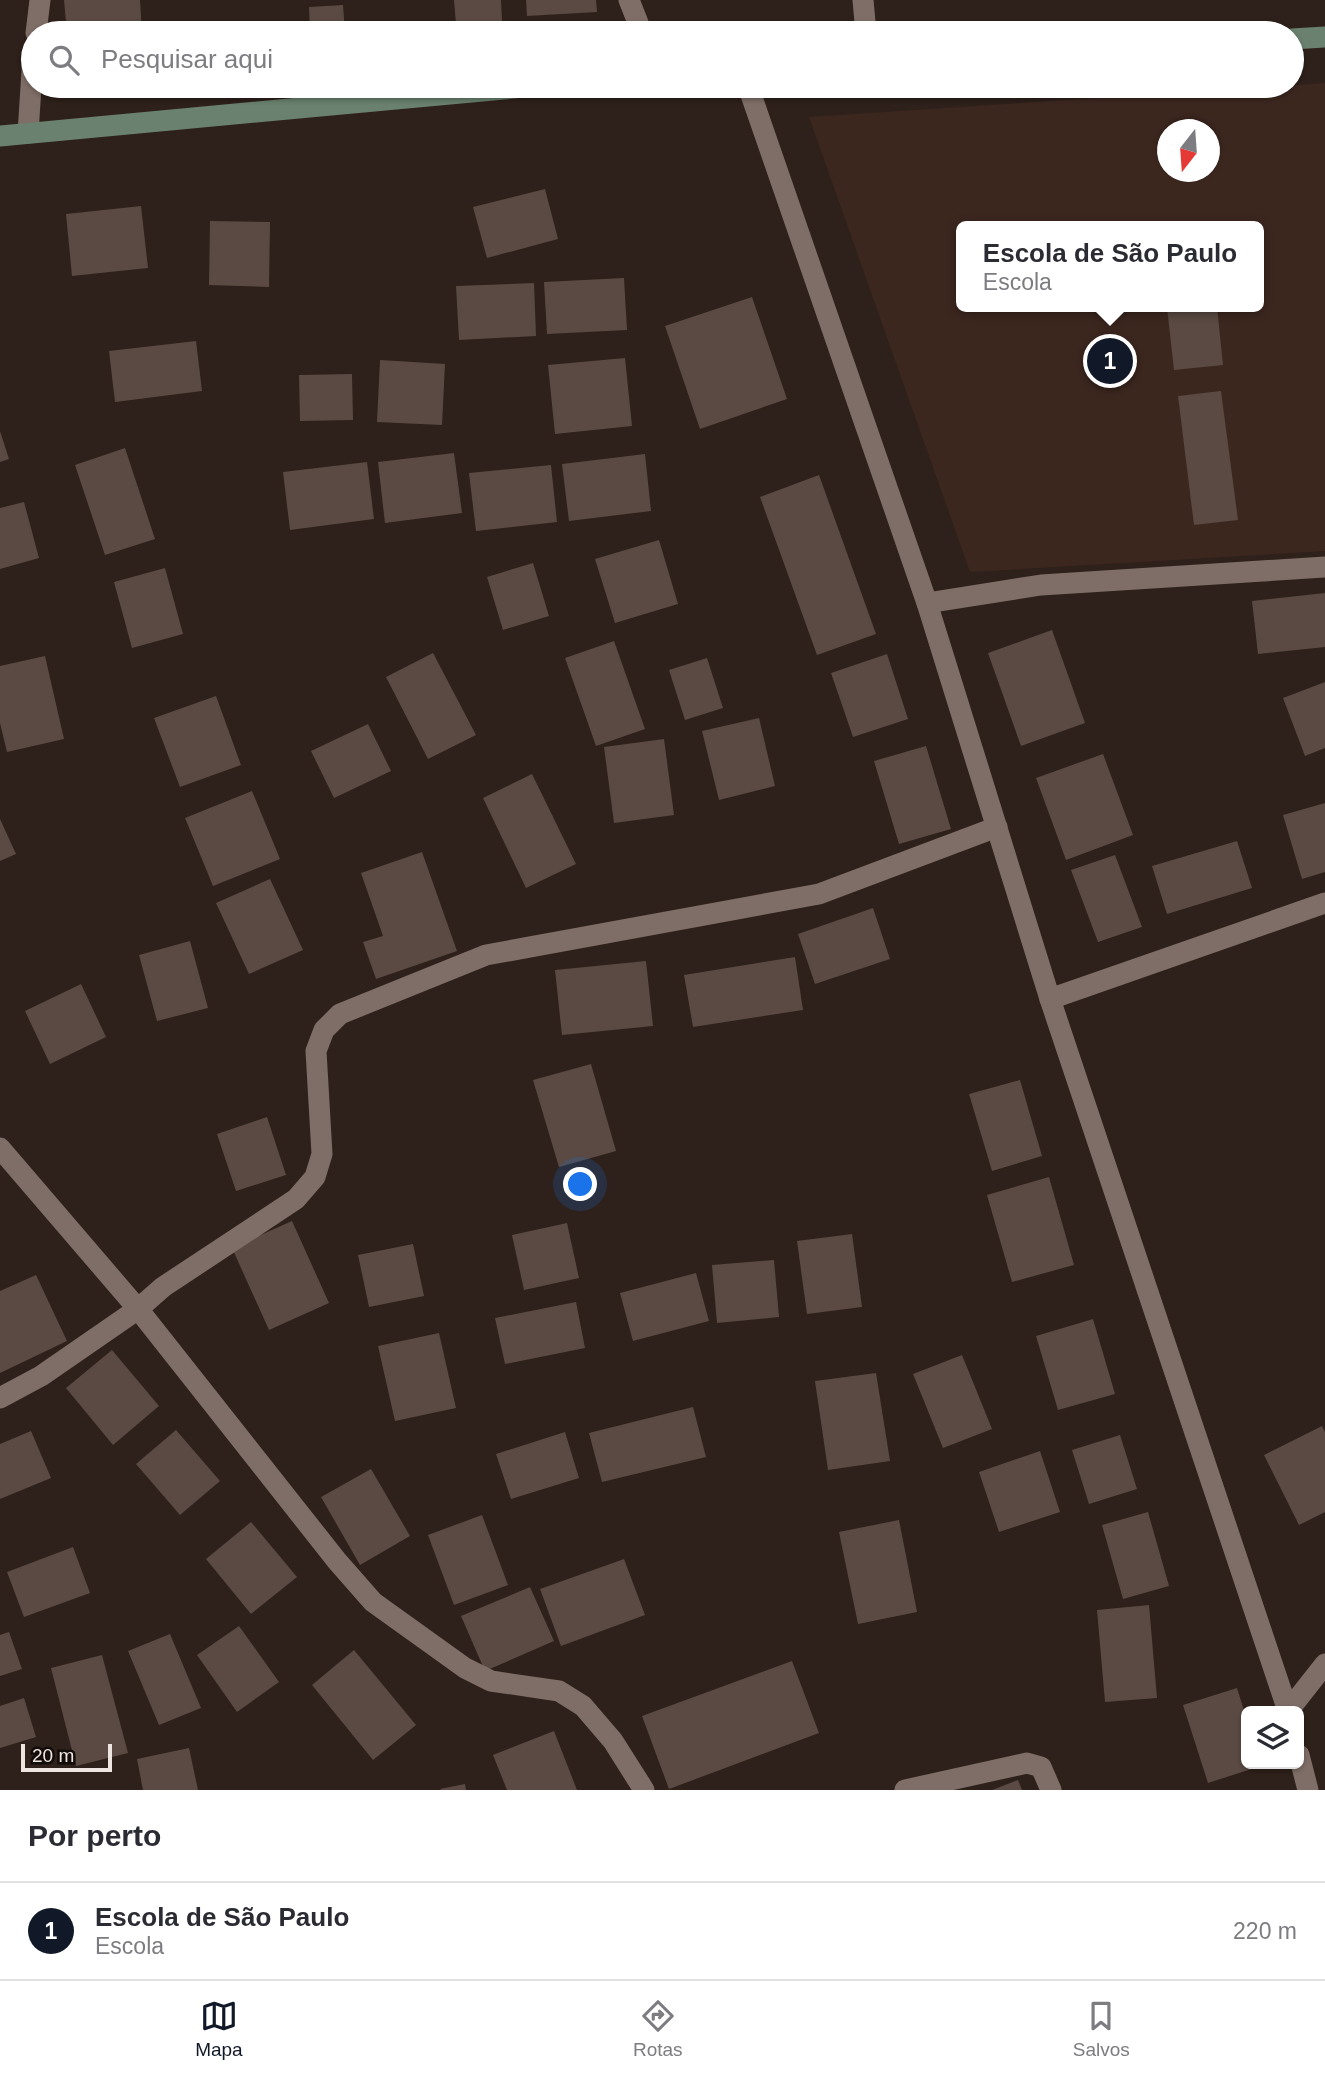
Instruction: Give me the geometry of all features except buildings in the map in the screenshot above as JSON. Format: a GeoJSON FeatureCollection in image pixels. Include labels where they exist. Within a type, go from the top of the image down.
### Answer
{"type":"FeatureCollection","features":[{"type":"Feature","properties":{"kind":"main road"},"geometry":{"type":"LineString","coordinates":[[1304,38],[1325,37]]}},
{"type":"Feature","properties":{"kind":"main road"},"geometry":{"type":"LineString","coordinates":[[0,136],[406,98]]}},
{"type":"Feature","properties":{"kind":"street"},"geometry":{"type":"LineString","coordinates":[[37,21],[40,0]]}},
{"type":"Feature","properties":{"kind":"street"},"geometry":{"type":"LineString","coordinates":[[629,0],[637,21]]}},
{"type":"Feature","properties":{"kind":"street"},"geometry":{"type":"LineString","coordinates":[[863,0],[865,21]]}},
{"type":"Feature","properties":{"kind":"street"},"geometry":{"type":"LineString","coordinates":[[28,133],[30,98]]}},
{"type":"Feature","properties":{"kind":"street"},"geometry":{"type":"LineString","coordinates":[[752,98],[927,603],[1049,999],[1288,1711],[1325,1664]]}},
{"type":"Feature","properties":{"kind":"street"},"geometry":{"type":"LineString","coordinates":[[927,603],[1041,585],[1325,567]]}},
{"type":"Feature","properties":{"kind":"street"},"geometry":{"type":"LineString","coordinates":[[0,1398],[41,1376],[138,1309],[163,1287],[296,1199],[315,1177],[322,1154],[316,1051],[324,1030],[340,1014],[486,955],[819,894],[997,827]]}},
{"type":"Feature","properties":{"kind":"street"},"geometry":{"type":"LineString","coordinates":[[1049,999],[1325,903]]}},
{"type":"Feature","properties":{"kind":"street"},"geometry":{"type":"LineString","coordinates":[[0,1148],[138,1309],[337,1561],[373,1602],[465,1668],[491,1681],[559,1691],[583,1706],[613,1741],[644,1790]]}},
{"type":"Feature","properties":{"kind":"street"},"geometry":{"type":"LineString","coordinates":[[905,1790],[1027,1763],[1041,1767],[1051,1790]]}},
{"type":"Feature","properties":{"kind":"street"},"geometry":{"type":"LineString","coordinates":[[1303,1769],[1308,1790]]}},
{"type":"Feature","properties":{"kind":"shaded area"},"geometry":{"type":"Polygon","coordinates":[[[1325,83],[1325,551],[970,572],[809,117],[1097,98],[1304,98],[1304,84],[1325,83]]]}},
{"type":"Feature","properties":{"kind":"place","name":"Escola de São Paulo"},"geometry":{"type":"Point","coordinates":[1110,361]}}]}
